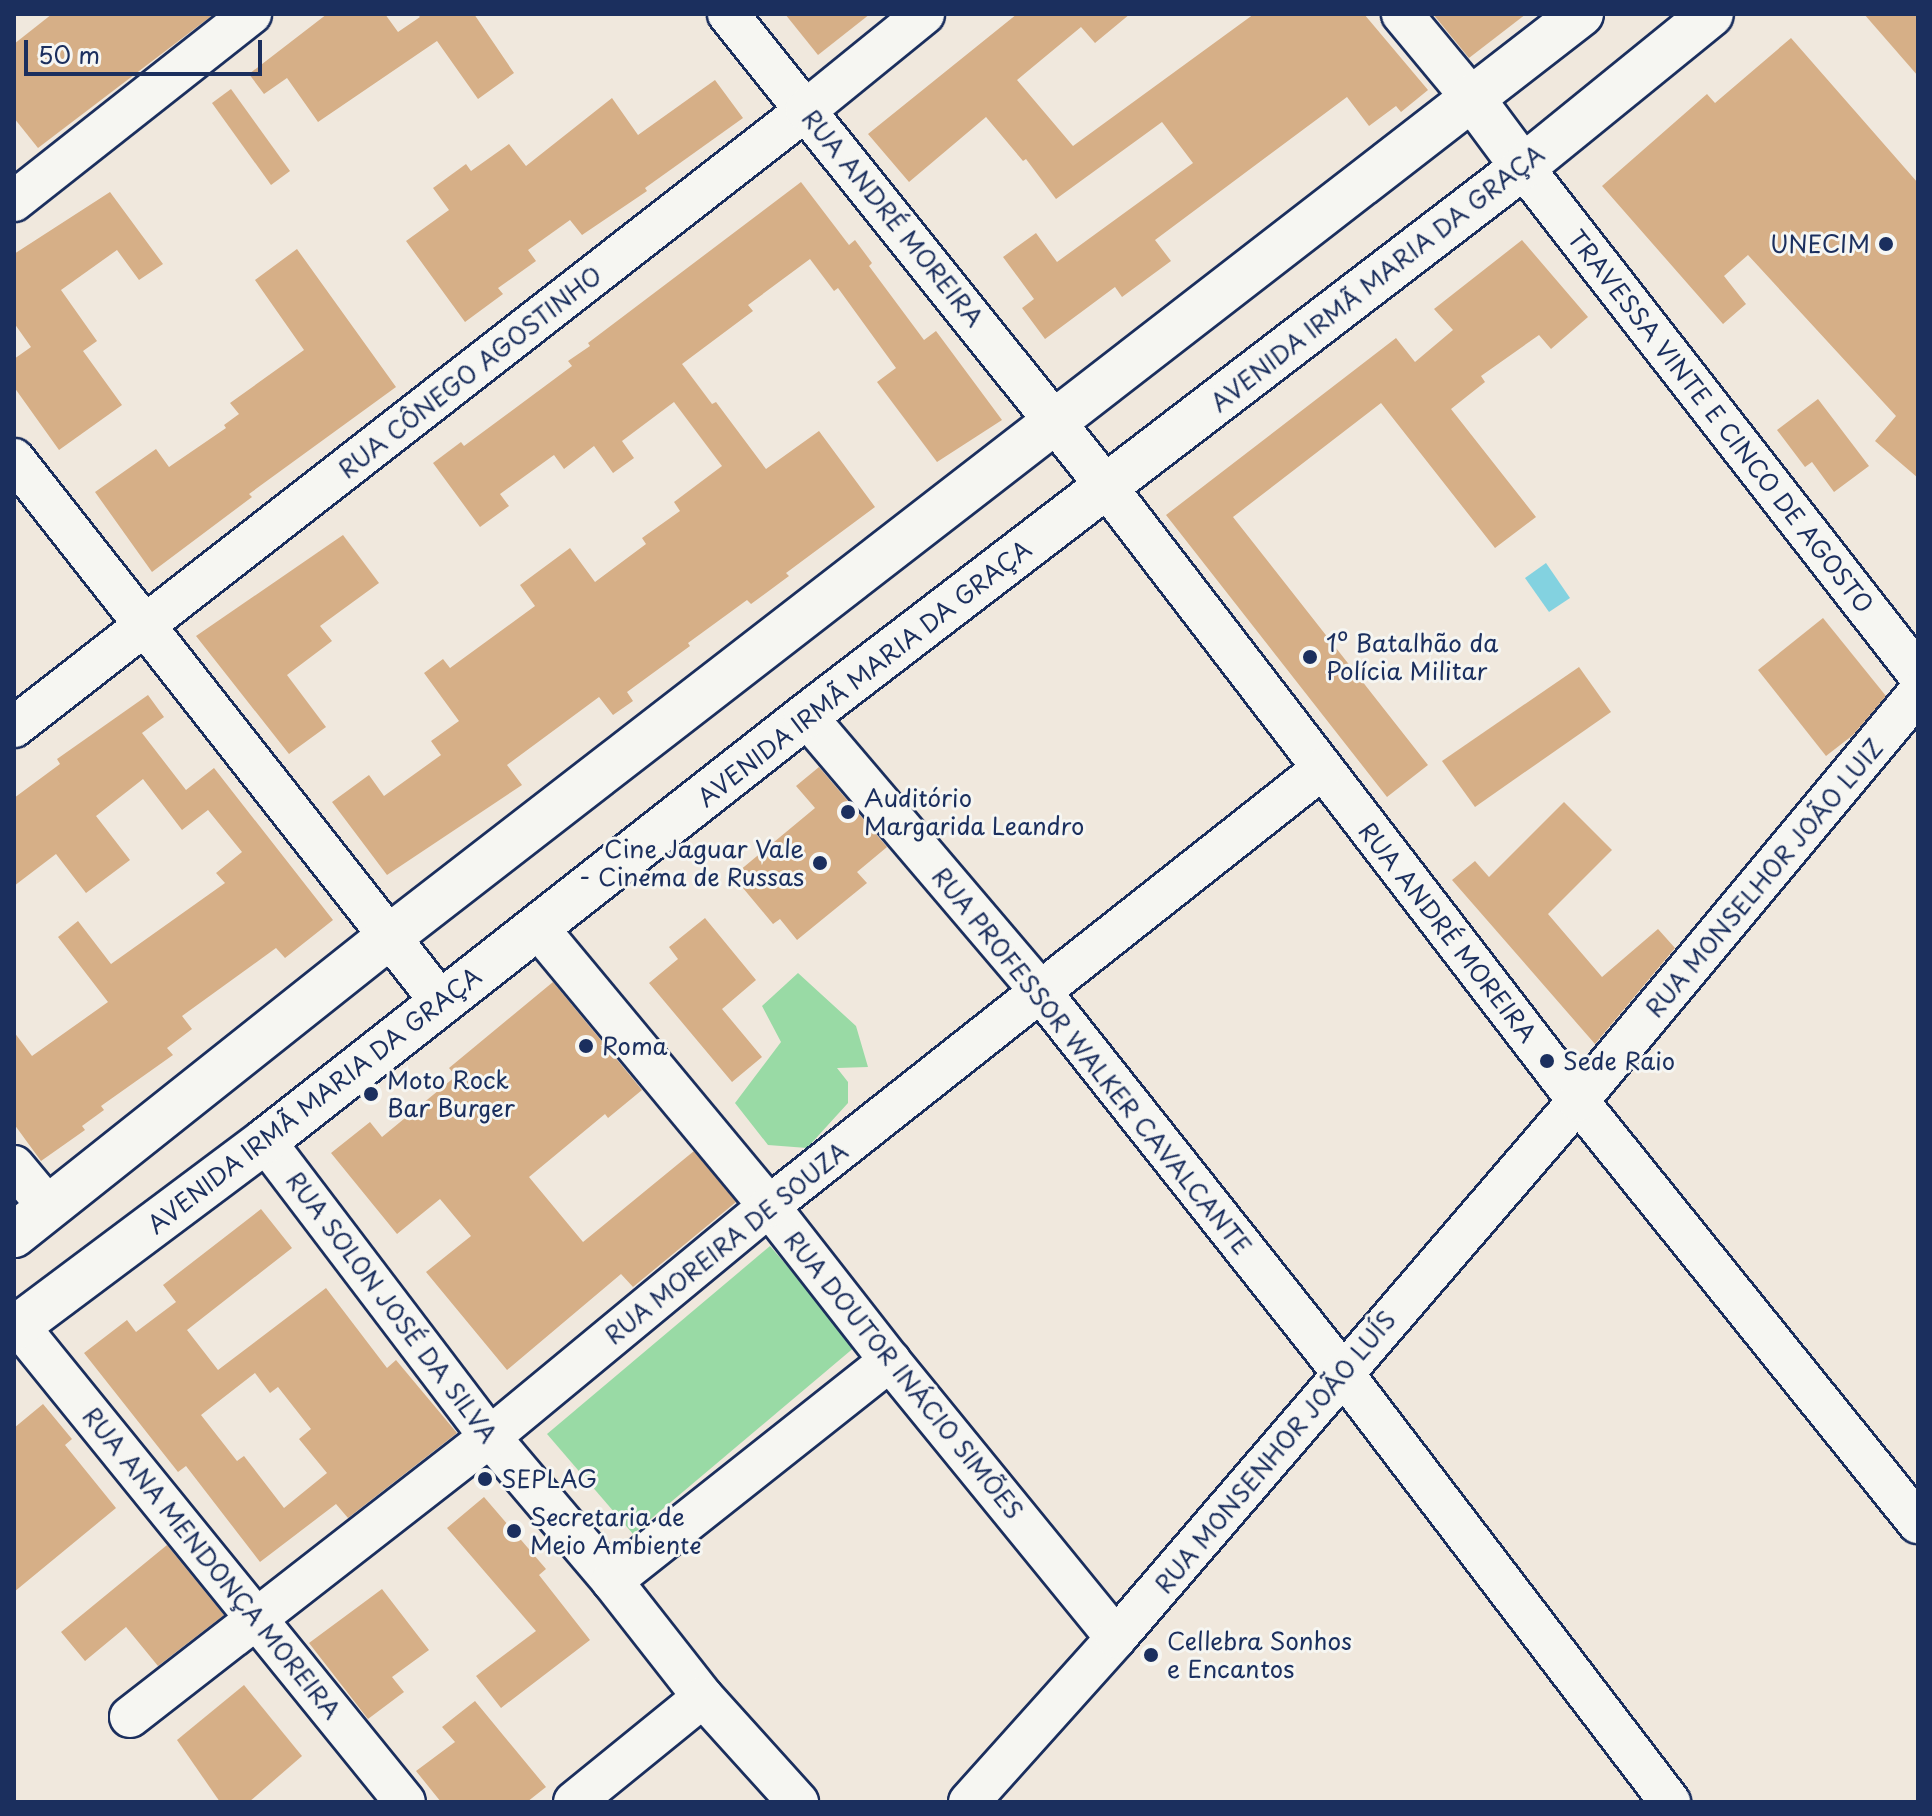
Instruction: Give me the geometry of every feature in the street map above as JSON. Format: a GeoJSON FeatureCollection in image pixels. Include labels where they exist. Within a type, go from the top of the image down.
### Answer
{"type":"FeatureCollection","features":[{"type":"Feature","properties":{"kind":"main road"},"geometry":{"type":"LineString","coordinates":[[14,1235],[388,938],[1581,14]]}},
{"type":"Feature","properties":{"kind":"main road","name":"AVENIDA IRMÃ MARIA DA GRAÇA"},"geometry":{"type":"LineString","coordinates":[[16,1327],[265,1141],[806,716],[1523,167],[1711,14]]}},
{"type":"Feature","properties":{"kind":"main road"},"geometry":{"type":"LineString","coordinates":[[1471,97],[1523,167]]}},
{"type":"Feature","properties":{"kind":"street"},"geometry":{"type":"LineString","coordinates":[[14,201],[251,14]]}},
{"type":"Feature","properties":{"kind":"street","name":"RUA ANDRÉ MOREIRA"},"geometry":{"type":"LineString","coordinates":[[728,14],[1106,486],[1578,1101],[1918,1523]]}},
{"type":"Feature","properties":{"kind":"street","name":"RUA CÔNEGO AGOSTINHO"},"geometry":{"type":"LineString","coordinates":[[14,727],[806,110],[924,14]]}},
{"type":"Feature","properties":{"kind":"street"},"geometry":{"type":"LineString","coordinates":[[1402,14],[1471,97]]}},
{"type":"Feature","properties":{"kind":"street","name":"TRAVESSA VINTE E CINCO DE AGOSTO"},"geometry":{"type":"LineString","coordinates":[[1523,167],[1918,674]]}},
{"type":"Feature","properties":{"kind":"street"},"geometry":{"type":"LineString","coordinates":[[14,459],[440,1001]]}},
{"type":"Feature","properties":{"kind":"street","name":"RUA MONSELHOR JOÃO LUIZ"},"geometry":{"type":"LineString","coordinates":[[1578,1101],[1918,693]]}},
{"type":"Feature","properties":{"kind":"street","name":"RUA PROFESSOR WALKER CAVALCANTE"},"geometry":{"type":"LineString","coordinates":[[806,716],[1040,991],[1342,1372],[1670,1802]]}},
{"type":"Feature","properties":{"kind":"street","name":"RUA MOREIRA DE SOUZA"},"geometry":{"type":"LineString","coordinates":[[130,1717],[490,1437],[769,1206],[1322,769]]}},
{"type":"Feature","properties":{"kind":"street","name":"RUA DOUTOR INÁCIO SIMÕES"},"geometry":{"type":"LineString","coordinates":[[538,928],[769,1206],[890,1361],[1116,1638]]}},
{"type":"Feature","properties":{"kind":"street","name":"RUA MONSENHOR JOÃO LUÍS"},"geometry":{"type":"LineString","coordinates":[[969,1802],[1116,1638],[1578,1101]]}},
{"type":"Feature","properties":{"kind":"street","name":"RUA SOLON JOSÉ DA SILVA"},"geometry":{"type":"LineString","coordinates":[[265,1141],[490,1437],[612,1581],[703,1697],[798,1802]]}},
{"type":"Feature","properties":{"kind":"street"},"geometry":{"type":"LineString","coordinates":[[14,1166],[49,1208]]}},
{"type":"Feature","properties":{"kind":"street","name":"RUA ANA MENDONÇA MOREIRA"},"geometry":{"type":"LineString","coordinates":[[16,1327],[257,1617],[405,1802]]}},
{"type":"Feature","properties":{"kind":"street"},"geometry":{"type":"LineString","coordinates":[[612,1581],[890,1361]]}},
{"type":"Feature","properties":{"kind":"street"},"geometry":{"type":"LineString","coordinates":[[574,1802],[703,1697]]}},
{"type":"Feature","properties":{"kind":"green space"},"geometry":{"type":"Polygon","coordinates":[[[798,973],[856,1026],[868,1067],[837,1068],[848,1082],[848,1103],[807,1148],[768,1145],[735,1103],[781,1042],[762,1006],[798,973]]]}},
{"type":"Feature","properties":{"kind":"green space"},"geometry":{"type":"Polygon","coordinates":[[[770,1246],[856,1346],[633,1534],[547,1434],[770,1246]]]}},
{"type":"Feature","properties":{"kind":"water"},"geometry":{"type":"Polygon","coordinates":[[[1546,563],[1570,598],[1549,612],[1525,578],[1546,563]]]}},
{"type":"Feature","properties":{"kind":"building"},"geometry":{"type":"Polygon","coordinates":[[[52,14],[214,14],[38,148],[14,118],[14,44],[52,14]]]}},
{"type":"Feature","properties":{"kind":"building"},"geometry":{"type":"Polygon","coordinates":[[[327,14],[385,14],[398,32],[420,17],[417,14],[474,14],[514,73],[478,99],[437,41],[318,122],[287,78],[264,94],[249,74],[327,14]]]}},
{"type":"Feature","properties":{"kind":"building"},"geometry":{"type":"Polygon","coordinates":[[[785,14],[870,14],[818,55],[785,14]]]}},
{"type":"Feature","properties":{"kind":"building"},"geometry":{"type":"Polygon","coordinates":[[[1017,14],[1130,14],[1095,43],[1081,27],[1017,80],[1073,146],[1254,14],[1364,14],[1428,90],[1401,112],[1396,106],[1369,126],[1347,97],[1155,240],[1171,261],[1122,297],[1115,287],[1045,339],[1022,308],[1034,299],[1003,257],[1036,233],[1057,262],[1193,163],[1162,122],[1056,199],[1026,159],[1023,161],[986,117],[909,182],[868,134],[1017,14]]]}},
{"type":"Feature","properties":{"kind":"building"},"geometry":{"type":"Polygon","coordinates":[[[1433,14],[1526,14],[1469,58],[1433,14]]]}},
{"type":"Feature","properties":{"kind":"building"},"geometry":{"type":"Polygon","coordinates":[[[1864,14],[1918,14],[1918,76],[1864,14]]]}},
{"type":"Feature","properties":{"kind":"building"},"geometry":{"type":"Polygon","coordinates":[[[1791,38],[1918,183],[1918,478],[1875,441],[1896,416],[1748,255],[1724,276],[1746,304],[1723,324],[1602,186],[1707,94],[1715,103],[1791,38]]]}},
{"type":"Feature","properties":{"kind":"building"},"geometry":{"type":"Polygon","coordinates":[[[715,80],[743,118],[645,188],[647,191],[582,235],[570,220],[528,250],[536,261],[498,288],[503,294],[465,322],[406,241],[449,210],[433,188],[466,164],[471,171],[509,144],[526,166],[612,98],[638,135],[715,80]]]}},
{"type":"Feature","properties":{"kind":"building"},"geometry":{"type":"Polygon","coordinates":[[[231,89],[290,171],[271,185],[212,103],[231,89]]]}},
{"type":"Feature","properties":{"kind":"building"},"geometry":{"type":"Polygon","coordinates":[[[801,182],[849,245],[855,240],[872,263],[869,266],[924,340],[936,331],[1002,420],[937,462],[877,382],[896,368],[838,288],[834,291],[810,259],[748,305],[753,311],[682,364],[712,404],[716,402],[766,469],[819,431],[875,507],[786,573],[789,576],[751,604],[747,600],[688,643],[690,646],[627,692],[633,701],[613,715],[599,697],[507,765],[522,785],[387,875],[332,802],[369,775],[384,796],[441,755],[431,741],[459,721],[424,673],[443,659],[450,668],[535,606],[520,585],[570,548],[595,582],[646,544],[642,538],[680,511],[674,502],[722,466],[674,402],[622,441],[634,458],[613,473],[594,446],[564,469],[554,455],[500,494],[509,506],[480,527],[433,463],[461,442],[464,446],[572,366],[568,361],[590,346],[588,343],[801,182]]]}},
{"type":"Feature","properties":{"kind":"building"},"geometry":{"type":"Polygon","coordinates":[[[110,192],[163,264],[139,280],[117,250],[61,290],[97,341],[83,351],[122,405],[59,450],[14,387],[14,359],[31,347],[14,323],[14,254],[110,192]]]}},
{"type":"Feature","properties":{"kind":"building","name":"1º Batalhão da Polícia Militar"},"geometry":{"type":"Polygon","coordinates":[[[1522,240],[1588,317],[1551,349],[1539,335],[1481,376],[1485,382],[1451,409],[1536,517],[1495,548],[1381,403],[1233,517],[1428,765],[1387,797],[1166,515],[1396,338],[1415,362],[1453,330],[1434,309],[1522,240]]]}},
{"type":"Feature","properties":{"kind":"building"},"geometry":{"type":"Polygon","coordinates":[[[297,249],[396,387],[249,494],[252,497],[152,572],[95,492],[156,449],[169,467],[226,428],[224,425],[239,414],[230,403],[304,350],[255,280],[297,249]]]}},
{"type":"Feature","properties":{"kind":"building"},"geometry":{"type":"Polygon","coordinates":[[[1818,399],[1869,466],[1834,492],[1812,462],[1805,467],[1777,430],[1818,399]]]}},
{"type":"Feature","properties":{"kind":"building"},"geometry":{"type":"Polygon","coordinates":[[[343,535],[379,583],[320,626],[332,641],[287,675],[326,727],[289,754],[196,636],[343,535]]]}},
{"type":"Feature","properties":{"kind":"building"},"geometry":{"type":"Polygon","coordinates":[[[1823,618],[1886,696],[1853,735],[1826,756],[1758,670],[1823,618]]]}},
{"type":"Feature","properties":{"kind":"building"},"geometry":{"type":"Polygon","coordinates":[[[1579,667],[1611,712],[1475,807],[1442,761],[1579,667]]]}},
{"type":"Feature","properties":{"kind":"building"},"geometry":{"type":"Polygon","coordinates":[[[148,695],[164,717],[142,733],[186,790],[214,768],[333,920],[285,958],[276,948],[182,1016],[192,1029],[167,1048],[173,1055],[101,1106],[104,1110],[82,1126],[85,1130],[41,1161],[14,1124],[14,1032],[32,1056],[108,1002],[58,937],[78,921],[111,964],[225,883],[216,873],[242,852],[208,810],[182,830],[143,779],[96,816],[130,860],[86,893],[56,854],[14,886],[14,798],[60,764],[57,759],[148,695]]]}},
{"type":"Feature","properties":{"kind":"building"},"geometry":{"type":"Polygon","coordinates":[[[819,767],[887,847],[857,872],[867,883],[797,940],[780,919],[773,924],[733,876],[815,808],[796,786],[819,767]]]}},
{"type":"Feature","properties":{"kind":"building"},"geometry":{"type":"Polygon","coordinates":[[[1564,802],[1612,850],[1548,914],[1602,977],[1658,929],[1675,948],[1595,1044],[1452,880],[1475,861],[1489,877],[1564,802]]]}},
{"type":"Feature","properties":{"kind":"building"},"geometry":{"type":"Polygon","coordinates":[[[705,918],[756,980],[722,1009],[762,1057],[732,1082],[649,983],[678,959],[669,947],[705,918]]]}},
{"type":"Feature","properties":{"kind":"building"},"geometry":{"type":"Polygon","coordinates":[[[553,982],[642,1090],[608,1118],[605,1114],[529,1177],[583,1242],[694,1151],[736,1202],[633,1287],[621,1274],[507,1370],[426,1272],[471,1236],[440,1199],[397,1234],[331,1153],[370,1122],[382,1137],[456,1076],[449,1068],[553,982]]]}},
{"type":"Feature","properties":{"kind":"building"},"geometry":{"type":"Polygon","coordinates":[[[261,1209],[292,1248],[187,1330],[218,1370],[326,1288],[387,1368],[396,1360],[457,1433],[348,1518],[336,1504],[260,1562],[186,1466],[178,1472],[84,1353],[127,1320],[136,1332],[176,1302],[163,1285],[261,1209]],[[255,1373],[201,1415],[237,1461],[244,1456],[284,1508],[327,1473],[299,1439],[311,1429],[278,1387],[270,1393],[255,1373]]]}},
{"type":"Feature","properties":{"kind":"building"},"geometry":{"type":"Polygon","coordinates":[[[43,1404],[72,1439],[65,1445],[116,1508],[14,1592],[14,1428],[43,1404]]]}},
{"type":"Feature","properties":{"kind":"building"},"geometry":{"type":"Polygon","coordinates":[[[484,1497],[546,1569],[539,1575],[590,1640],[501,1708],[476,1676],[536,1631],[447,1528],[484,1497]]]}},
{"type":"Feature","properties":{"kind":"building"},"geometry":{"type":"Polygon","coordinates":[[[167,1545],[224,1615],[158,1666],[126,1627],[85,1661],[61,1632],[167,1545]]]}},
{"type":"Feature","properties":{"kind":"building"},"geometry":{"type":"Polygon","coordinates":[[[382,1589],[429,1650],[392,1677],[404,1692],[368,1719],[309,1643],[382,1589]]]}},
{"type":"Feature","properties":{"kind":"building"},"geometry":{"type":"Polygon","coordinates":[[[244,1685],[302,1756],[249,1802],[220,1802],[177,1740],[244,1685]]]}},
{"type":"Feature","properties":{"kind":"building"},"geometry":{"type":"Polygon","coordinates":[[[475,1701],[546,1787],[527,1802],[441,1802],[416,1771],[455,1742],[442,1727],[475,1701]]]}},
{"type":"Feature","properties":{"kind":"place","name":"UNECIM"},"geometry":{"type":"Point","coordinates":[1886,244]}},
{"type":"Feature","properties":{"kind":"place","name":"1º Batalhão da Polícia Militar"},"geometry":{"type":"Point","coordinates":[1310,657]}},
{"type":"Feature","properties":{"kind":"place","name":"Auditório Margarida Leandro"},"geometry":{"type":"Point","coordinates":[848,812]}},
{"type":"Feature","properties":{"kind":"place","name":"Cine Jaguar Vale - Cinema de Russas"},"geometry":{"type":"Point","coordinates":[820,863]}},
{"type":"Feature","properties":{"kind":"place","name":"Roma"},"geometry":{"type":"Point","coordinates":[586,1046]}},
{"type":"Feature","properties":{"kind":"place","name":"Sede Raio"},"geometry":{"type":"Point","coordinates":[1547,1061]}},
{"type":"Feature","properties":{"kind":"place","name":"Moto Rock Bar Burger"},"geometry":{"type":"Point","coordinates":[371,1094]}},
{"type":"Feature","properties":{"kind":"place","name":"SEPLAG"},"geometry":{"type":"Point","coordinates":[485,1479]}},
{"type":"Feature","properties":{"kind":"place","name":"Secretaria de Meio Ambiente"},"geometry":{"type":"Point","coordinates":[514,1531]}},
{"type":"Feature","properties":{"kind":"place","name":"Cellebra Sonhos e Encantos"},"geometry":{"type":"Point","coordinates":[1151,1655]}}]}
